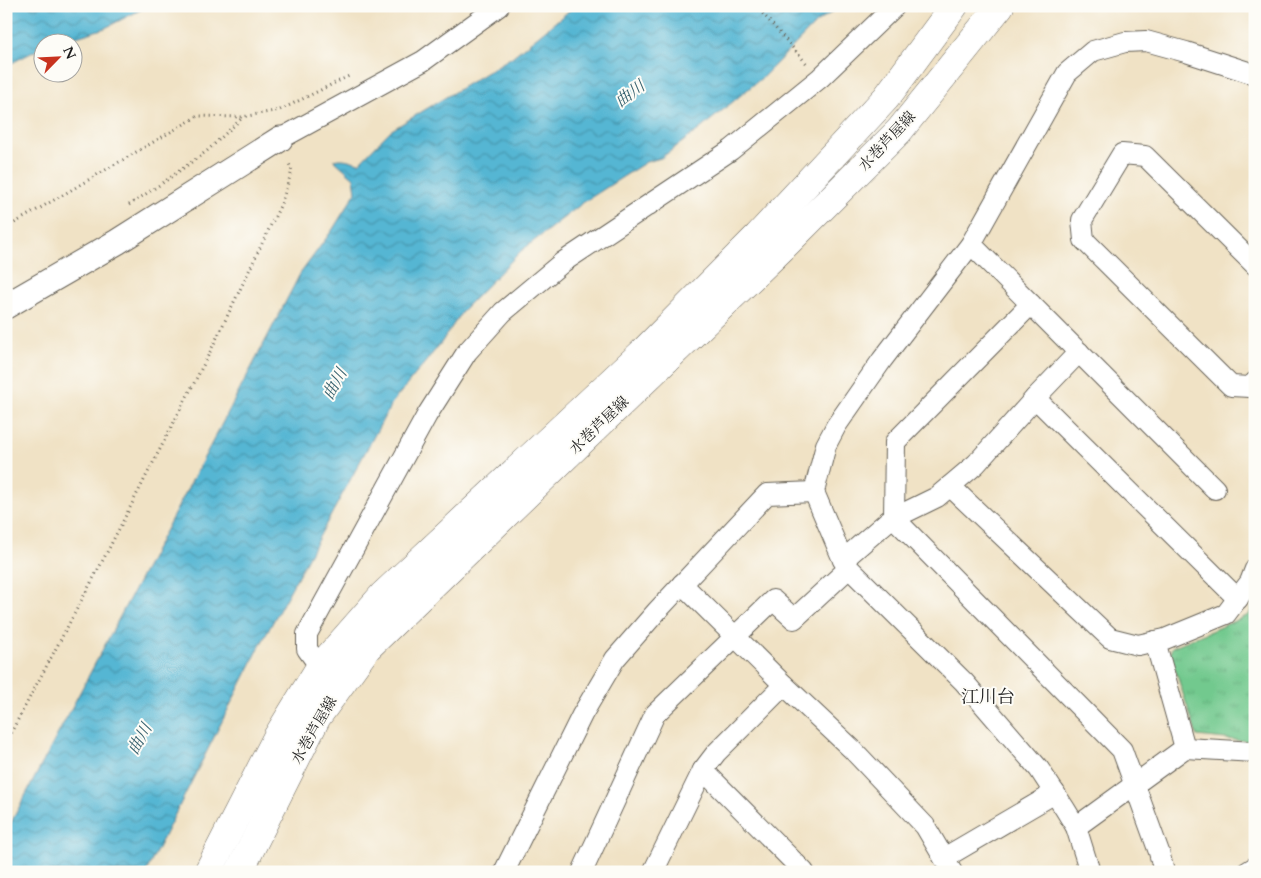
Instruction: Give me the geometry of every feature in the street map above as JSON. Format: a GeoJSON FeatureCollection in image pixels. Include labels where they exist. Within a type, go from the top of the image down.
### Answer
{"type":"FeatureCollection","features":[{"type":"Feature","properties":{"kind":"main road","name":"水巻芦屋線"},"geometry":{"type":"LineString","coordinates":[[208,872],[277,737],[320,667],[383,594],[643,352],[758,236],[886,98],[954,6]]}},
{"type":"Feature","properties":{"kind":"main road","name":"水巻芦屋線"},"geometry":{"type":"LineString","coordinates":[[239,872],[317,717],[367,648],[781,249],[892,138],[1000,6]]}},
{"type":"Feature","properties":{"kind":"street"},"geometry":{"type":"LineString","coordinates":[[6,306],[117,242],[280,139],[423,61],[499,6]]}},
{"type":"Feature","properties":{"kind":"street"},"geometry":{"type":"LineString","coordinates":[[320,667],[307,649],[308,634],[427,415],[467,352],[503,312],[563,262],[731,150],[820,78],[895,6]]}},
{"type":"Feature","properties":{"kind":"street"},"geometry":{"type":"LineString","coordinates":[[1090,872],[1076,827],[1039,769],[964,682],[846,564],[814,492],[826,446],[836,426],[882,360],[971,244],[1068,73],[1093,52],[1124,42],[1146,41],[1255,73]]}},
{"type":"Feature","properties":{"kind":"street"},"geometry":{"type":"LineString","coordinates":[[1255,265],[1144,156],[1122,154],[1082,220],[1084,240],[1231,386],[1250,387],[1255,382]]}},
{"type":"Feature","properties":{"kind":"street"},"geometry":{"type":"LineString","coordinates":[[971,244],[1215,489]]}},
{"type":"Feature","properties":{"kind":"street"},"geometry":{"type":"LineString","coordinates":[[1031,304],[895,442],[894,518],[1122,750],[1159,852],[1164,872]]}},
{"type":"Feature","properties":{"kind":"street"},"geometry":{"type":"LineString","coordinates":[[582,872],[655,714],[773,600],[794,619],[888,521],[937,496],[976,464],[1079,352]]}},
{"type":"Feature","properties":{"kind":"street"},"geometry":{"type":"LineString","coordinates":[[1035,398],[1238,599]]}},
{"type":"Feature","properties":{"kind":"street"},"geometry":{"type":"LineString","coordinates":[[950,486],[1110,638],[1138,646],[1165,639],[1226,614],[1250,582],[1255,569]]}},
{"type":"Feature","properties":{"kind":"street"},"geometry":{"type":"LineString","coordinates":[[504,872],[582,715],[615,659],[682,584],[768,494],[814,492]]}},
{"type":"Feature","properties":{"kind":"street"},"geometry":{"type":"LineString","coordinates":[[682,584],[852,749],[926,826],[948,865],[1055,793]]}},
{"type":"Feature","properties":{"kind":"street"},"geometry":{"type":"LineString","coordinates":[[1155,641],[1185,748]]}},
{"type":"Feature","properties":{"kind":"street"},"geometry":{"type":"LineString","coordinates":[[654,872],[703,770],[716,753],[784,685]]}},
{"type":"Feature","properties":{"kind":"street"},"geometry":{"type":"LineString","coordinates":[[1076,827],[1185,748],[1255,752]]}},
{"type":"Feature","properties":{"kind":"street"},"geometry":{"type":"LineString","coordinates":[[703,770],[804,872]]}},
{"type":"Feature","properties":{"kind":"street"},"geometry":{"type":"LineString","coordinates":[[1247,872],[1255,867]]}},
{"type":"Feature","properties":{"kind":"path"},"geometry":{"type":"LineString","coordinates":[[756,6],[812,69]]}},
{"type":"Feature","properties":{"kind":"path"},"geometry":{"type":"LineString","coordinates":[[6,228],[198,116],[242,117],[280,110],[350,75]]}},
{"type":"Feature","properties":{"kind":"path"},"geometry":{"type":"LineString","coordinates":[[6,742],[102,562],[211,350],[282,204],[292,171],[280,139]]}},
{"type":"Feature","properties":{"kind":"green space"},"geometry":{"type":"Polygon","coordinates":[[[1255,600],[1255,742],[1197,736],[1170,654],[1172,647],[1249,615],[1255,600]]]}},
{"type":"Feature","properties":{"kind":"water"},"geometry":{"type":"Polygon","coordinates":[[[6,6],[148,6],[105,28],[82,35],[82,32],[32,32],[32,53],[6,66],[6,6]]]}},
{"type":"Feature","properties":{"kind":"water","name":"曲川"},"geometry":{"type":"Polygon","coordinates":[[[575,6],[841,6],[816,23],[764,76],[700,129],[661,158],[646,162],[584,202],[521,251],[463,310],[441,343],[392,403],[262,642],[146,872],[6,872],[6,832],[300,274],[333,229],[356,192],[354,178],[334,160],[344,159],[359,163],[390,131],[512,57],[575,6]]]}},
{"type":"Feature","properties":{"kind":"district","name":"江川台"},"geometry":{"type":"Point","coordinates":[988,697]}}]}
